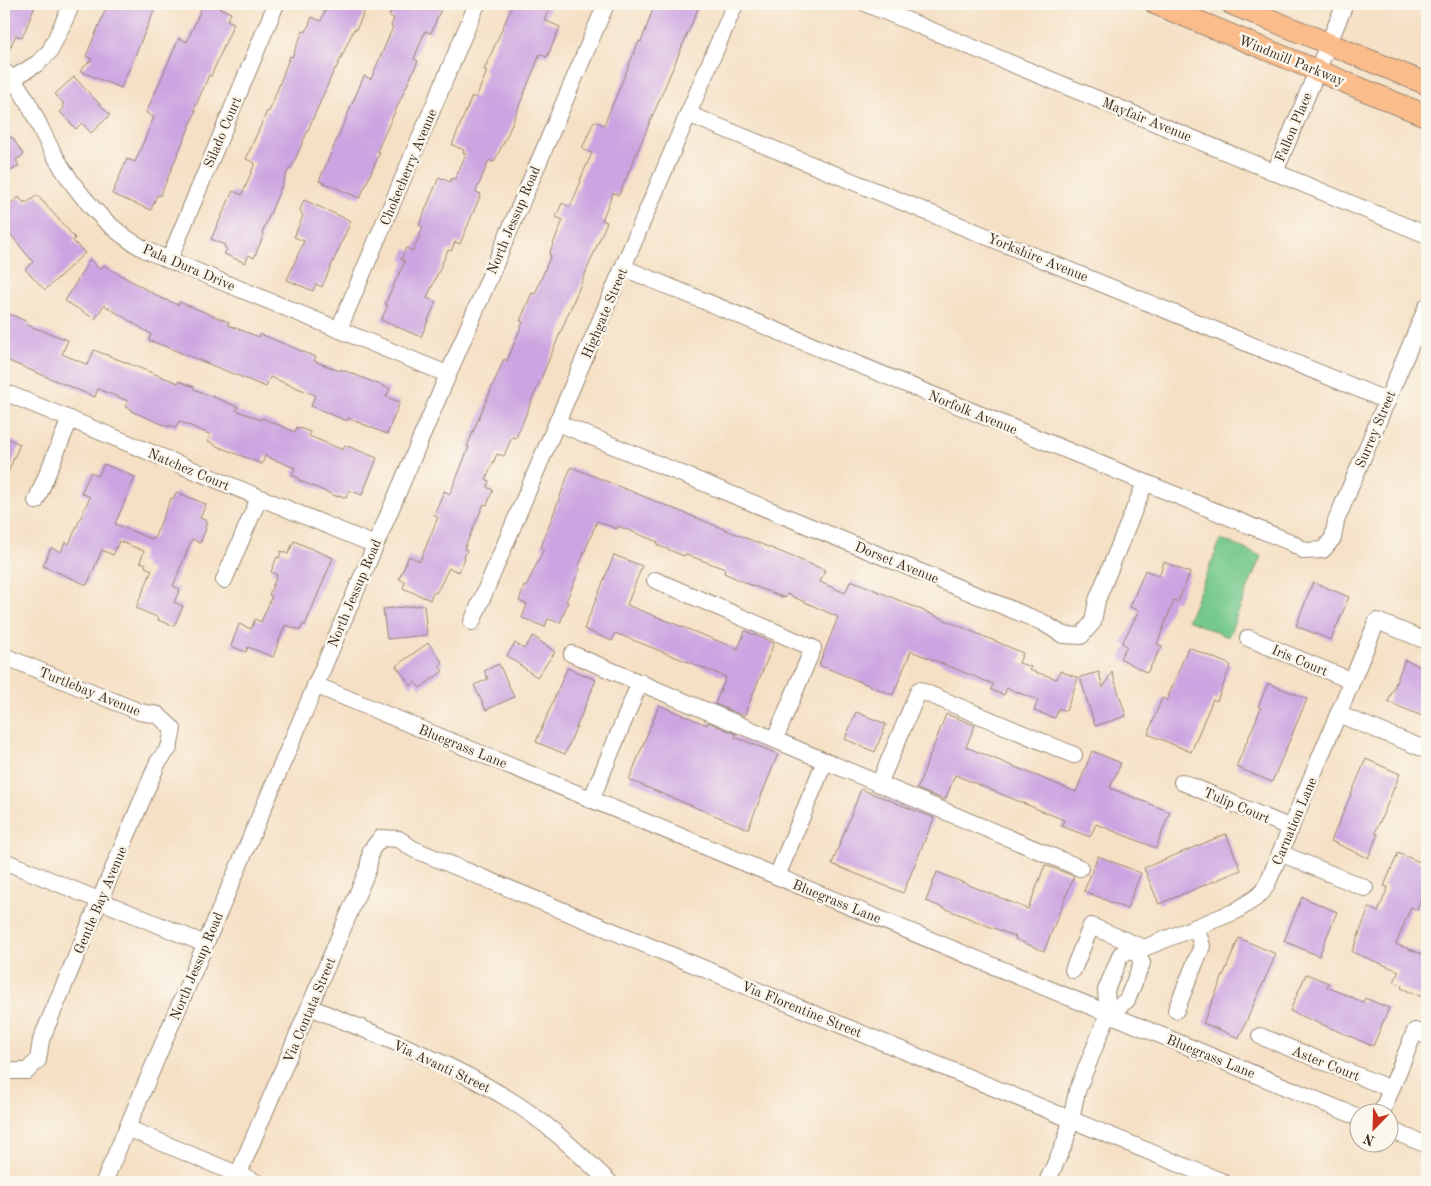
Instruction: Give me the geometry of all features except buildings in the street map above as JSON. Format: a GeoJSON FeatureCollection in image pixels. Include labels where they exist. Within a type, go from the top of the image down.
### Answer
{"type":"FeatureCollection","features":[{"type":"Feature","properties":{"kind":"main road","name":"Windmill Parkway"},"geometry":{"type":"LineString","coordinates":[[1156,4],[1323,56],[1427,84]]}},
{"type":"Feature","properties":{"kind":"main road","name":"Windmill Parkway"},"geometry":{"type":"LineString","coordinates":[[1232,4],[1427,116]]}},
{"type":"Feature","properties":{"kind":"street"},"geometry":{"type":"LineString","coordinates":[[7,78],[38,63],[50,51],[72,4]]}},
{"type":"Feature","properties":{"kind":"street","name":"Silado Court"},"geometry":{"type":"LineString","coordinates":[[169,260],[276,4]]}},
{"type":"Feature","properties":{"kind":"street","name":"Chokecherry Avenue"},"geometry":{"type":"LineString","coordinates":[[339,330],[477,4]]}},
{"type":"Feature","properties":{"kind":"street","name":"North Jessup Road"},"geometry":{"type":"LineString","coordinates":[[104,1182],[606,4]]}},
{"type":"Feature","properties":{"kind":"street","name":"Highgate Street"},"geometry":{"type":"LineString","coordinates":[[472,622],[735,4]]}},
{"type":"Feature","properties":{"kind":"street","name":"Mayfair Avenue"},"geometry":{"type":"LineString","coordinates":[[867,4],[1427,235]]}},
{"type":"Feature","properties":{"kind":"street","name":"Fallon Place"},"geometry":{"type":"LineString","coordinates":[[1275,172],[1345,4]]}},
{"type":"Feature","properties":{"kind":"street","name":"Pala Dura Drive"},"geometry":{"type":"LineString","coordinates":[[7,78],[24,94],[55,157],[87,202],[122,235],[144,249],[169,260],[447,374]]}},
{"type":"Feature","properties":{"kind":"street","name":"Yorkshire Avenue"},"geometry":{"type":"LineString","coordinates":[[688,114],[1388,400]]}},
{"type":"Feature","properties":{"kind":"street","name":"Norfolk Avenue"},"geometry":{"type":"LineString","coordinates":[[624,268],[1290,542],[1305,551],[1323,550]]}},
{"type":"Feature","properties":{"kind":"street","name":"Surrey Street"},"geometry":{"type":"LineString","coordinates":[[1323,550],[1333,538],[1336,521],[1427,306]]}},
{"type":"Feature","properties":{"kind":"street","name":"Natchez Court"},"geometry":{"type":"LineString","coordinates":[[4,392],[375,545]]}},
{"type":"Feature","properties":{"kind":"street"},"geometry":{"type":"LineString","coordinates":[[36,501],[70,419]]}},
{"type":"Feature","properties":{"kind":"street","name":"Dorset Avenue"},"geometry":{"type":"LineString","coordinates":[[558,423],[1042,622],[1063,635],[1080,636],[1093,622],[1097,600],[1145,483]]}},
{"type":"Feature","properties":{"kind":"street"},"geometry":{"type":"LineString","coordinates":[[224,580],[259,498]]}},
{"type":"Feature","properties":{"kind":"street"},"geometry":{"type":"LineString","coordinates":[[654,580],[813,648],[775,740]]}},
{"type":"Feature","properties":{"kind":"street","name":"Carnation Lane"},"geometry":{"type":"LineString","coordinates":[[1108,1014],[1106,990],[1121,954],[1140,949],[1236,911],[1246,906],[1263,891],[1377,620],[1427,641]]}},
{"type":"Feature","properties":{"kind":"street","name":"Iris Court"},"geometry":{"type":"LineString","coordinates":[[1248,638],[1352,681]]}},
{"type":"Feature","properties":{"kind":"street"},"geometry":{"type":"LineString","coordinates":[[572,654],[1080,868]]}},
{"type":"Feature","properties":{"kind":"street","name":"Turtlebay Avenue"},"geometry":{"type":"LineString","coordinates":[[4,656],[140,712],[158,715],[173,729]]}},
{"type":"Feature","properties":{"kind":"street"},"geometry":{"type":"LineString","coordinates":[[591,800],[640,682]]}},
{"type":"Feature","properties":{"kind":"street","name":"Bluegrass Lane"},"geometry":{"type":"LineString","coordinates":[[315,685],[1348,1113]]}},
{"type":"Feature","properties":{"kind":"street"},"geometry":{"type":"LineString","coordinates":[[879,784],[919,690],[1074,755]]}},
{"type":"Feature","properties":{"kind":"street"},"geometry":{"type":"LineString","coordinates":[[1338,714],[1422,748]]}},
{"type":"Feature","properties":{"kind":"street","name":"Gentle Bay Avenue"},"geometry":{"type":"LineString","coordinates":[[4,1072],[27,1071],[38,1060],[41,1040],[158,762],[169,748],[173,729]]}},
{"type":"Feature","properties":{"kind":"street"},"geometry":{"type":"LineString","coordinates":[[776,876],[825,761]]}},
{"type":"Feature","properties":{"kind":"street","name":"Tulip Court"},"geometry":{"type":"LineString","coordinates":[[1182,782],[1291,828]]}},
{"type":"Feature","properties":{"kind":"street","name":"Via Contata Street"},"geometry":{"type":"LineString","coordinates":[[237,1179],[368,868],[371,850],[381,838]]}},
{"type":"Feature","properties":{"kind":"street","name":"Via Florentine Street"},"geometry":{"type":"LineString","coordinates":[[381,838],[399,840],[412,848],[1223,1182]]}},
{"type":"Feature","properties":{"kind":"street"},"geometry":{"type":"LineString","coordinates":[[1280,853],[1365,888]]}},
{"type":"Feature","properties":{"kind":"street"},"geometry":{"type":"LineString","coordinates":[[4,862],[205,944]]}},
{"type":"Feature","properties":{"kind":"street"},"geometry":{"type":"LineString","coordinates":[[1047,1182],[1057,1162],[1071,1120],[1077,1091],[1108,1014],[1127,1000],[1142,963],[1140,949],[1091,926],[1073,970]]}},
{"type":"Feature","properties":{"kind":"street"},"geometry":{"type":"LineString","coordinates":[[1176,1010],[1202,946],[1196,927]]}},
{"type":"Feature","properties":{"kind":"street","name":"Via Avanti Street"},"geometry":{"type":"LineString","coordinates":[[310,1007],[457,1070],[502,1094],[544,1124],[581,1155],[609,1182]]}},
{"type":"Feature","properties":{"kind":"street"},"geometry":{"type":"LineString","coordinates":[[1385,1104],[1415,1031],[1427,1036]]}},
{"type":"Feature","properties":{"kind":"street","name":"Aster Court"},"geometry":{"type":"LineString","coordinates":[[1260,1036],[1391,1089]]}},
{"type":"Feature","properties":{"kind":"street"},"geometry":{"type":"LineString","coordinates":[[127,1128],[237,1179],[256,1182]]}},
{"type":"Feature","properties":{"kind":"street"},"geometry":{"type":"LineString","coordinates":[[1398,1133],[1427,1145]]}},
{"type":"Feature","properties":{"kind":"green space"},"geometry":{"type":"Polygon","coordinates":[[[1221,539],[1261,556],[1228,637],[1188,620],[1221,539]]]}}]}
